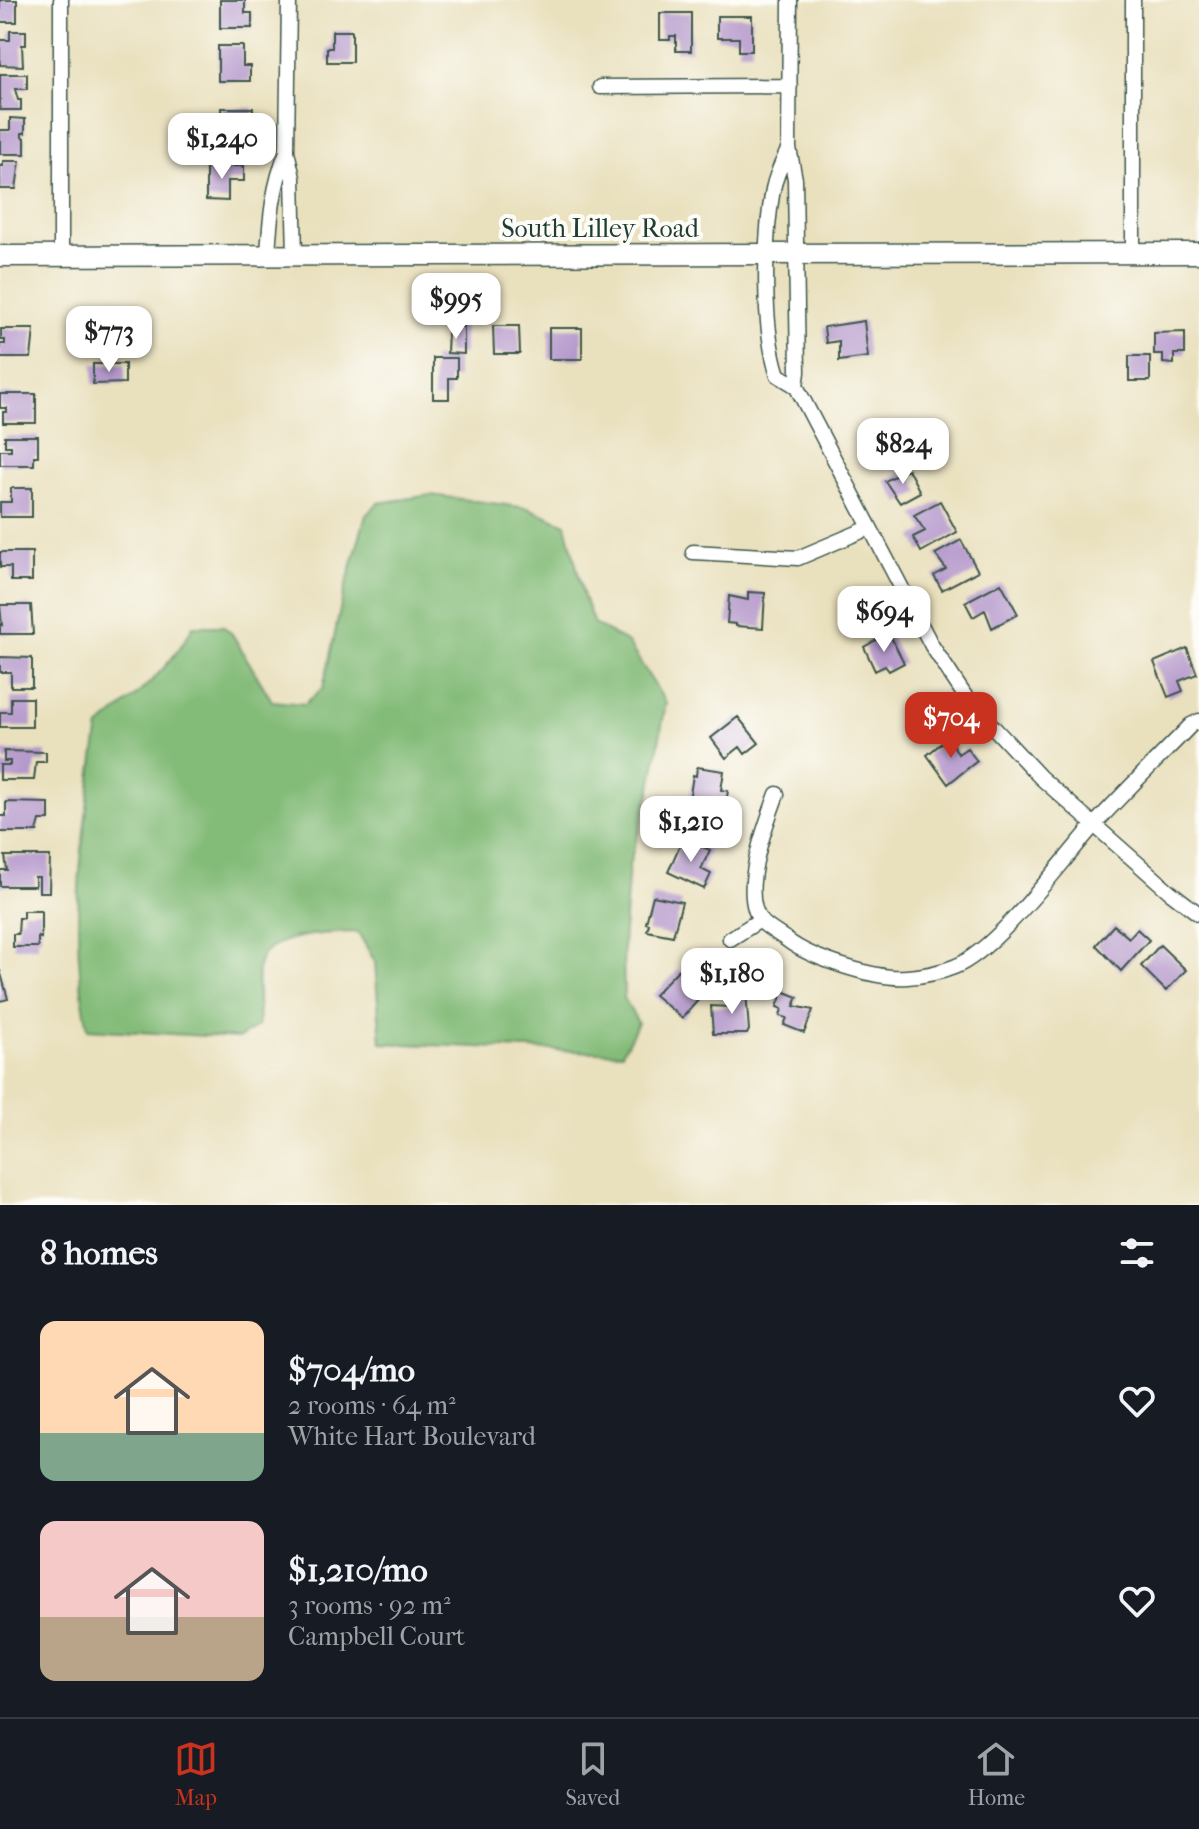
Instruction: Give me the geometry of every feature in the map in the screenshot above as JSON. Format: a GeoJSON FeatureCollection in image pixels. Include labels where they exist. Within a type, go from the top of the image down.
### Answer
{"type":"FeatureCollection","features":[{"type":"Feature","properties":{"kind":"street"},"geometry":{"type":"LineString","coordinates":[[61,0],[61,256]]}},
{"type":"Feature","properties":{"kind":"street"},"geometry":{"type":"LineString","coordinates":[[289,0],[287,151],[293,178],[295,255]]}},
{"type":"Feature","properties":{"kind":"street"},"geometry":{"type":"LineString","coordinates":[[790,0],[789,148],[795,179],[796,386]]}},
{"type":"Feature","properties":{"kind":"street"},"geometry":{"type":"LineString","coordinates":[[1133,0],[1133,253]]}},
{"type":"Feature","properties":{"kind":"street"},"geometry":{"type":"LineString","coordinates":[[600,87],[790,86]]}},
{"type":"Feature","properties":{"kind":"street"},"geometry":{"type":"LineString","coordinates":[[789,148],[773,189],[767,255],[771,352],[778,375],[796,386],[932,646],[967,699],[1040,777],[1199,914]]}},
{"type":"Feature","properties":{"kind":"street"},"geometry":{"type":"LineString","coordinates":[[268,255],[275,179],[287,151]]}},
{"type":"Feature","properties":{"kind":"street","name":"South Lilley Road"},"geometry":{"type":"LineString","coordinates":[[0,256],[1199,253]]}},
{"type":"Feature","properties":{"kind":"street"},"geometry":{"type":"LineString","coordinates":[[693,552],[798,558],[869,528]]}},
{"type":"Feature","properties":{"kind":"street"},"geometry":{"type":"LineString","coordinates":[[777,794],[754,870],[752,893],[760,920],[795,946],[833,963],[906,977],[955,967],[988,944],[1094,825],[1191,725],[1199,721]]}},
{"type":"Feature","properties":{"kind":"street"},"geometry":{"type":"LineString","coordinates":[[730,939],[760,920]]}},
{"type":"Feature","properties":{"kind":"green space"},"geometry":{"type":"Polygon","coordinates":[[[431,495],[528,508],[566,524],[594,624],[628,643],[666,703],[650,793],[629,865],[623,944],[624,998],[638,1023],[622,1053],[381,1043],[375,962],[358,932],[299,937],[271,948],[262,957],[258,969],[258,1026],[239,1038],[88,1029],[82,991],[78,916],[83,840],[99,727],[164,668],[193,626],[223,626],[232,634],[272,701],[305,704],[323,688],[343,596],[366,515],[378,503],[431,495]]]}},
{"type":"Feature","properties":{"kind":"building"},"geometry":{"type":"Polygon","coordinates":[[[0,0],[17,0],[17,22],[0,22],[0,0]]]}},
{"type":"Feature","properties":{"kind":"building"},"geometry":{"type":"Polygon","coordinates":[[[220,0],[245,0],[245,13],[252,13],[252,28],[220,28],[220,0]]]}},
{"type":"Feature","properties":{"kind":"building"},"geometry":{"type":"Polygon","coordinates":[[[660,13],[691,13],[691,51],[676,51],[676,36],[670,36],[670,40],[660,40],[660,13]]]}},
{"type":"Feature","properties":{"kind":"building"},"geometry":{"type":"Polygon","coordinates":[[[717,16],[752,16],[752,51],[739,51],[739,38],[717,38],[717,16]]]}},
{"type":"Feature","properties":{"kind":"building"},"geometry":{"type":"Polygon","coordinates":[[[10,31],[26,31],[26,45],[22,45],[23,66],[0,65],[0,40],[10,40],[10,31]]]}},
{"type":"Feature","properties":{"kind":"building"},"geometry":{"type":"Polygon","coordinates":[[[332,31],[352,31],[352,62],[327,62],[327,48],[332,48],[332,31]]]}},
{"type":"Feature","properties":{"kind":"building"},"geometry":{"type":"Polygon","coordinates":[[[218,46],[243,46],[243,66],[250,66],[250,81],[218,81],[218,46]]]}},
{"type":"Feature","properties":{"kind":"building"},"geometry":{"type":"Polygon","coordinates":[[[0,74],[27,74],[27,89],[15,89],[18,100],[21,100],[21,110],[0,110],[0,74]]]}},
{"type":"Feature","properties":{"kind":"building"},"geometry":{"type":"Polygon","coordinates":[[[221,108],[253,108],[253,123],[243,123],[243,143],[221,143],[221,108]]]}},
{"type":"Feature","properties":{"kind":"building"},"geometry":{"type":"Polygon","coordinates":[[[10,118],[25,119],[22,137],[25,138],[25,154],[0,154],[0,130],[10,130],[10,118]]]}},
{"type":"Feature","properties":{"kind":"building"},"geometry":{"type":"Polygon","coordinates":[[[3,161],[20,161],[16,189],[0,189],[0,166],[3,166],[3,161]]]}},
{"type":"Feature","properties":{"kind":"building"},"geometry":{"type":"Polygon","coordinates":[[[206,166],[244,166],[244,181],[228,181],[228,201],[206,200],[206,166]]]}},
{"type":"Feature","properties":{"kind":"building"},"geometry":{"type":"Polygon","coordinates":[[[864,321],[868,357],[839,361],[839,341],[826,343],[824,327],[864,321]]]}},
{"type":"Feature","properties":{"kind":"building"},"geometry":{"type":"Polygon","coordinates":[[[453,326],[464,327],[464,354],[447,353],[448,330],[453,330],[453,326]]]}},
{"type":"Feature","properties":{"kind":"building"},"geometry":{"type":"Polygon","coordinates":[[[493,326],[519,326],[520,354],[494,354],[493,326]]]}},
{"type":"Feature","properties":{"kind":"building"},"geometry":{"type":"Polygon","coordinates":[[[549,328],[582,328],[582,359],[549,359],[549,328]]]}},
{"type":"Feature","properties":{"kind":"building"},"geometry":{"type":"Polygon","coordinates":[[[1,329],[34,329],[31,358],[0,358],[0,344],[5,344],[5,340],[1,340],[1,329]]]}},
{"type":"Feature","properties":{"kind":"building"},"geometry":{"type":"Polygon","coordinates":[[[1185,332],[1185,354],[1174,354],[1174,364],[1163,363],[1163,354],[1154,354],[1154,333],[1185,332]]]}},
{"type":"Feature","properties":{"kind":"building"},"geometry":{"type":"Polygon","coordinates":[[[1129,356],[1150,356],[1150,381],[1129,381],[1129,356]]]}},
{"type":"Feature","properties":{"kind":"building"},"geometry":{"type":"Polygon","coordinates":[[[433,358],[457,358],[457,378],[449,378],[449,399],[433,399],[433,358]]]}},
{"type":"Feature","properties":{"kind":"building"},"geometry":{"type":"Polygon","coordinates":[[[93,364],[125,364],[125,383],[93,384],[93,364]]]}},
{"type":"Feature","properties":{"kind":"building"},"geometry":{"type":"Polygon","coordinates":[[[0,394],[36,394],[36,423],[3,423],[3,412],[7,412],[7,408],[0,408],[0,394]]]}},
{"type":"Feature","properties":{"kind":"building"},"geometry":{"type":"Polygon","coordinates":[[[5,436],[38,436],[38,456],[34,456],[34,465],[0,465],[0,450],[11,450],[11,446],[5,446],[5,436]]]}},
{"type":"Feature","properties":{"kind":"building"},"geometry":{"type":"Polygon","coordinates":[[[908,469],[920,492],[900,503],[885,481],[908,469]]]}},
{"type":"Feature","properties":{"kind":"building"},"geometry":{"type":"Polygon","coordinates":[[[11,488],[32,488],[32,517],[0,517],[0,502],[11,502],[11,488]]]}},
{"type":"Feature","properties":{"kind":"building"},"geometry":{"type":"Polygon","coordinates":[[[940,501],[957,532],[921,552],[913,537],[925,531],[914,515],[940,501]]]}},
{"type":"Feature","properties":{"kind":"building"},"geometry":{"type":"Polygon","coordinates":[[[961,540],[978,571],[942,590],[934,576],[946,569],[935,554],[961,540]]]}},
{"type":"Feature","properties":{"kind":"building"},"geometry":{"type":"Polygon","coordinates":[[[0,552],[32,552],[32,581],[11,581],[11,567],[0,567],[0,552]]]}},
{"type":"Feature","properties":{"kind":"building"},"geometry":{"type":"Polygon","coordinates":[[[1001,583],[1018,614],[992,628],[985,610],[973,617],[965,602],[1001,583]]]}},
{"type":"Feature","properties":{"kind":"building"},"geometry":{"type":"Polygon","coordinates":[[[748,592],[765,593],[763,628],[727,623],[729,596],[748,600],[748,592]]]}},
{"type":"Feature","properties":{"kind":"building"},"geometry":{"type":"Polygon","coordinates":[[[0,605],[31,605],[33,634],[0,634],[0,605]]]}},
{"type":"Feature","properties":{"kind":"building"},"geometry":{"type":"Polygon","coordinates":[[[889,633],[904,663],[889,671],[885,666],[875,671],[864,647],[889,633]]]}},
{"type":"Feature","properties":{"kind":"building"},"geometry":{"type":"Polygon","coordinates":[[[1187,648],[1197,674],[1179,681],[1183,691],[1168,697],[1154,662],[1187,648]]]}},
{"type":"Feature","properties":{"kind":"building"},"geometry":{"type":"Polygon","coordinates":[[[0,657],[32,658],[32,687],[11,687],[11,672],[0,672],[0,657]]]}},
{"type":"Feature","properties":{"kind":"building"},"geometry":{"type":"Polygon","coordinates":[[[11,698],[32,698],[32,727],[0,727],[0,712],[11,712],[11,698]]]}},
{"type":"Feature","properties":{"kind":"building"},"geometry":{"type":"Polygon","coordinates":[[[738,717],[759,743],[745,754],[740,747],[726,758],[711,738],[738,717]]]}},
{"type":"Feature","properties":{"kind":"building"},"geometry":{"type":"Polygon","coordinates":[[[949,737],[958,754],[967,748],[977,761],[948,784],[927,755],[949,737]]]}},
{"type":"Feature","properties":{"kind":"building"},"geometry":{"type":"Polygon","coordinates":[[[4,751],[46,752],[46,762],[36,762],[34,780],[0,780],[0,765],[10,765],[10,761],[4,761],[4,751]]]}},
{"type":"Feature","properties":{"kind":"building"},"geometry":{"type":"Polygon","coordinates":[[[697,767],[724,771],[721,790],[728,791],[725,807],[689,801],[697,767]]]}},
{"type":"Feature","properties":{"kind":"building"},"geometry":{"type":"Polygon","coordinates":[[[6,802],[49,803],[49,820],[40,820],[37,832],[0,832],[0,816],[6,816],[6,802]]]}},
{"type":"Feature","properties":{"kind":"building"},"geometry":{"type":"Polygon","coordinates":[[[683,838],[710,850],[701,869],[711,874],[704,889],[668,872],[683,838]]]}},
{"type":"Feature","properties":{"kind":"building"},"geometry":{"type":"Polygon","coordinates":[[[5,856],[50,856],[49,892],[39,892],[39,877],[35,877],[35,886],[0,886],[0,870],[7,870],[5,856]]]}},
{"type":"Feature","properties":{"kind":"building"},"geometry":{"type":"Polygon","coordinates":[[[653,896],[682,902],[673,936],[647,931],[653,896]]]}},
{"type":"Feature","properties":{"kind":"building"},"geometry":{"type":"Polygon","coordinates":[[[23,911],[41,911],[38,947],[13,947],[13,934],[18,934],[19,918],[23,918],[23,911]]]}},
{"type":"Feature","properties":{"kind":"building"},"geometry":{"type":"Polygon","coordinates":[[[1114,925],[1129,938],[1137,929],[1149,940],[1121,971],[1096,945],[1114,925]]]}},
{"type":"Feature","properties":{"kind":"building"},"geometry":{"type":"Polygon","coordinates":[[[1160,945],[1186,970],[1166,991],[1141,966],[1160,945]]]}},
{"type":"Feature","properties":{"kind":"building"},"geometry":{"type":"Polygon","coordinates":[[[679,969],[691,980],[686,985],[700,998],[682,1018],[654,995],[679,969]]]}},
{"type":"Feature","properties":{"kind":"building"},"geometry":{"type":"Polygon","coordinates":[[[0,970],[8,999],[0,1001],[0,970]]]}},
{"type":"Feature","properties":{"kind":"building"},"geometry":{"type":"Polygon","coordinates":[[[783,991],[798,997],[794,1006],[813,1010],[804,1033],[784,1025],[787,1018],[780,1016],[782,1009],[777,1007],[783,991]]]}},
{"type":"Feature","properties":{"kind":"building"},"geometry":{"type":"Polygon","coordinates":[[[746,992],[747,1034],[713,1034],[711,1006],[730,1007],[729,993],[746,992]]]}}]}
